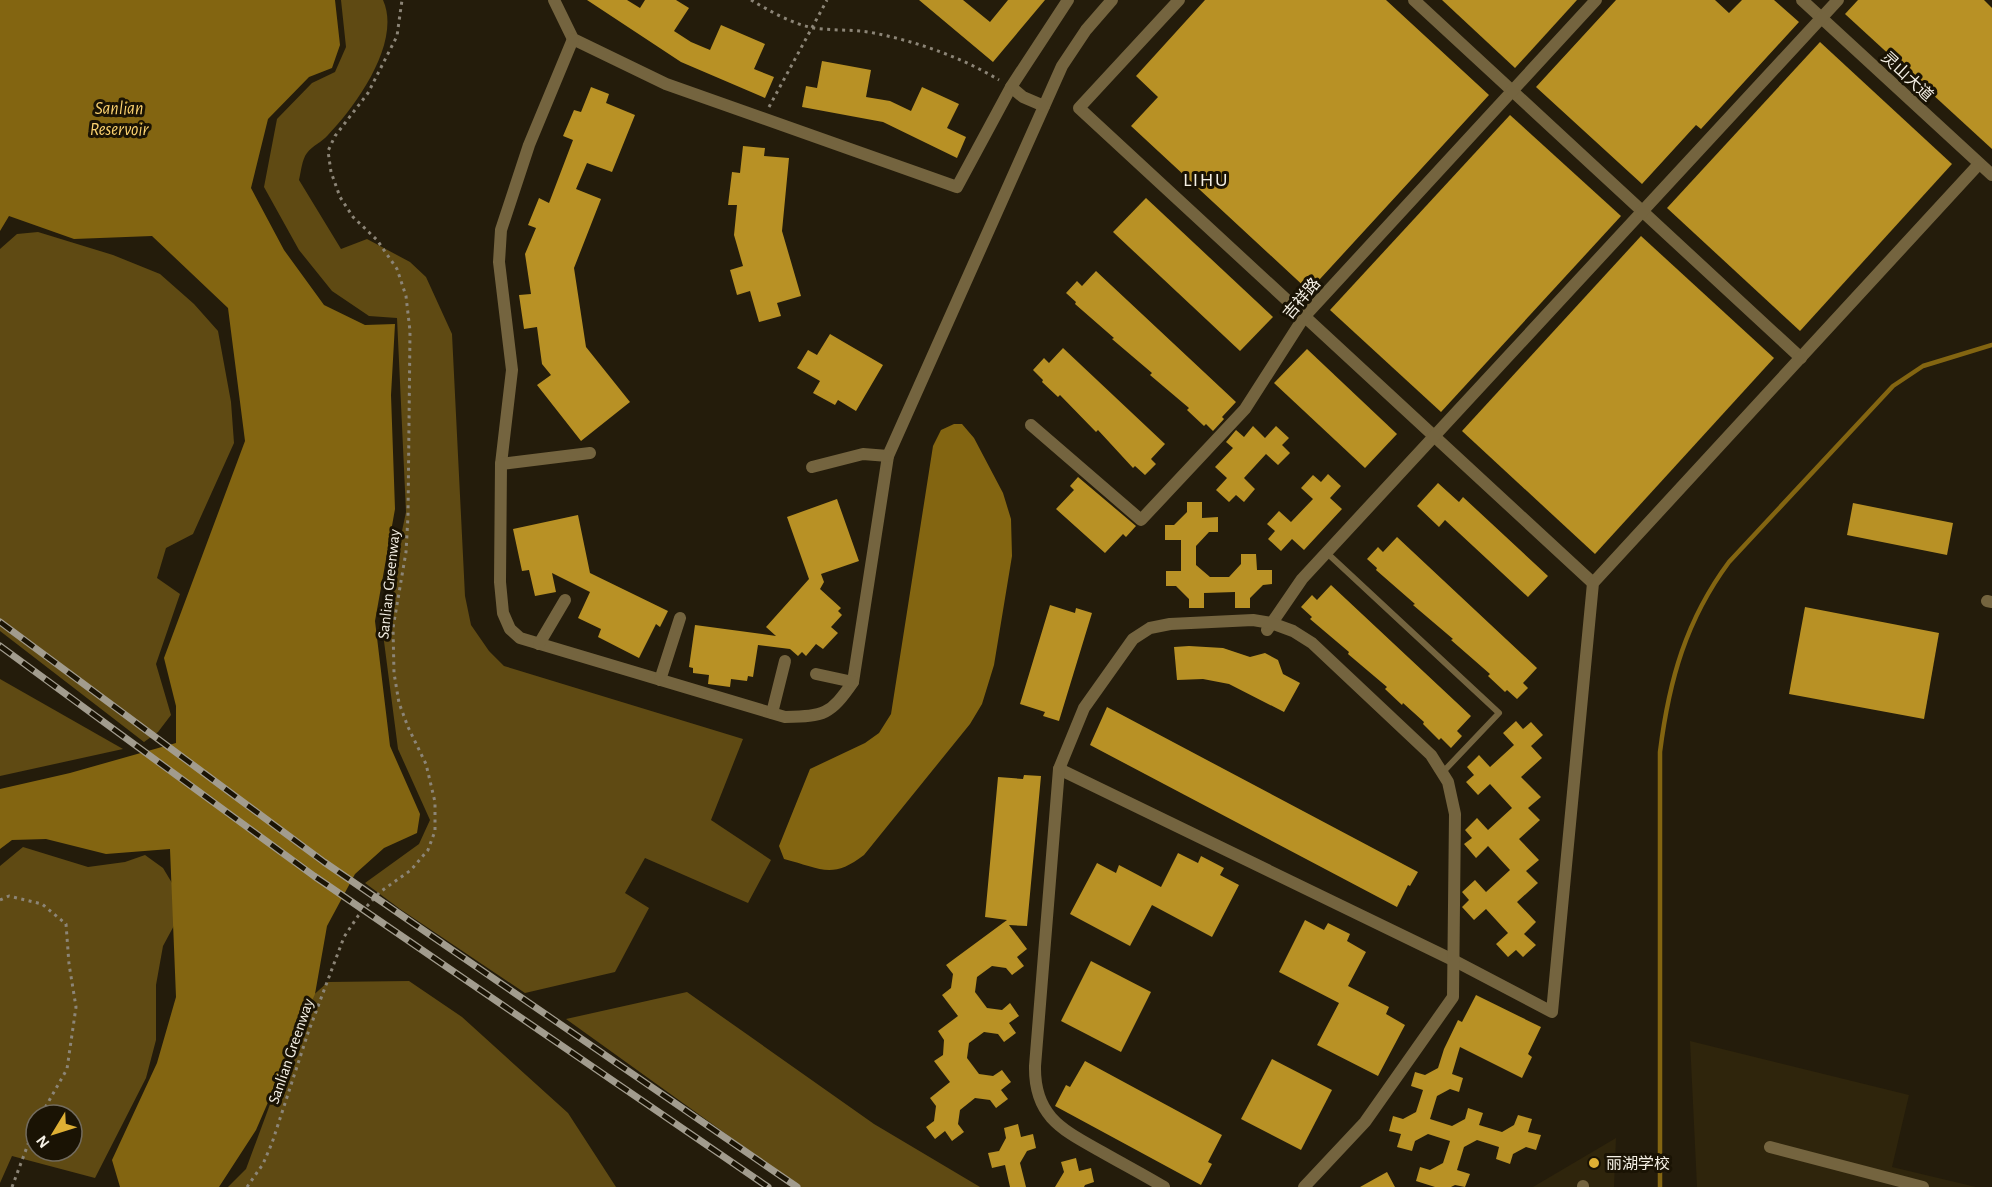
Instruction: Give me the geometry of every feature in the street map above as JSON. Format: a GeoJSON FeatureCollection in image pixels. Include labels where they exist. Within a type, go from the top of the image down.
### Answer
{"type":"FeatureCollection","features":[{"type":"Feature","properties":{"kind":"street"},"geometry":{"type":"LineString","coordinates":[[554,0],[573,39],[666,84],[957,187],[1011,87],[1068,0]]}},
{"type":"Feature","properties":{"kind":"street"},"geometry":{"type":"LineString","coordinates":[[573,39],[529,145],[501,230],[499,262],[512,370],[501,464],[500,582],[503,613],[510,629],[520,638],[785,717],[816,716],[837,705],[853,682],[888,456],[1062,66],[1086,30],[1112,0]]}},
{"type":"Feature","properties":{"kind":"street"},"geometry":{"type":"LineString","coordinates":[[1179,0],[1079,108],[1593,584]]}},
{"type":"Feature","properties":{"kind":"street"},"geometry":{"type":"LineString","coordinates":[[1414,0],[1801,358]]}},
{"type":"Feature","properties":{"kind":"street","name":"吉祥路"},"geometry":{"type":"LineString","coordinates":[[1031,425],[1141,520],[1245,409],[1304,317],[1596,0]]}},
{"type":"Feature","properties":{"kind":"street","name":"灵山大道"},"geometry":{"type":"LineString","coordinates":[[1802,0],[1992,175]]}},
{"type":"Feature","properties":{"kind":"street"},"geometry":{"type":"LineString","coordinates":[[1269,627],[1302,579],[1838,0]]}},
{"type":"Feature","properties":{"kind":"street"},"geometry":{"type":"LineString","coordinates":[[1011,87],[1023,97],[1044,106]]}},
{"type":"Feature","properties":{"kind":"street"},"geometry":{"type":"LineString","coordinates":[[1059,769],[1455,962],[1552,1012],[1593,584],[1979,164]]}},
{"type":"Feature","properties":{"kind":"street"},"geometry":{"type":"LineString","coordinates":[[501,464],[590,453]]}},
{"type":"Feature","properties":{"kind":"street"},"geometry":{"type":"LineString","coordinates":[[812,467],[863,454],[888,456]]}},
{"type":"Feature","properties":{"kind":"street"},"geometry":{"type":"LineString","coordinates":[[539,644],[565,600]]}},
{"type":"Feature","properties":{"kind":"street"},"geometry":{"type":"LineString","coordinates":[[660,680],[680,618]]}},
{"type":"Feature","properties":{"kind":"street"},"geometry":{"type":"LineString","coordinates":[[1164,1187],[1059,1127],[1045,1110],[1036,1089],[1035,1066],[1059,769],[1084,708],[1134,639],[1150,628],[1170,624],[1235,620],[1293,631],[1312,643],[1431,754],[1443,772],[1452,793],[1455,814],[1453,997],[1365,1122],[1304,1187]]}},
{"type":"Feature","properties":{"kind":"street"},"geometry":{"type":"LineString","coordinates":[[772,713],[785,661]]}},
{"type":"Feature","properties":{"kind":"street"},"geometry":{"type":"LineString","coordinates":[[816,674],[853,682]]}},
{"type":"Feature","properties":{"kind":"street"},"geometry":{"type":"LineString","coordinates":[[1770,1147],[1923,1187]]}},
{"type":"Feature","properties":{"kind":"lane"},"geometry":{"type":"LineString","coordinates":[[1327,552],[1498,713],[1443,772]]}},
{"type":"Feature","properties":{"kind":"path","name":"Sanlian Greenway"},"geometry":{"type":"LineString","coordinates":[[247,1187],[263,1164],[272,1143],[308,1033],[344,937],[358,916],[380,892],[411,870],[428,850],[435,831],[435,802],[426,764],[399,703],[394,673],[393,628],[406,552],[408,516],[410,332],[406,296],[397,269],[377,240],[352,217],[340,197],[331,172],[328,151],[335,136],[368,93],[398,36],[402,0]]}},
{"type":"Feature","properties":{"kind":"path"},"geometry":{"type":"LineString","coordinates":[[751,0],[777,15],[813,28],[873,33],[933,48],[975,66],[1011,87]]}},
{"type":"Feature","properties":{"kind":"path"},"geometry":{"type":"LineString","coordinates":[[762,119],[827,0]]}},
{"type":"Feature","properties":{"kind":"path"},"geometry":{"type":"LineString","coordinates":[[0,900],[9,896],[42,904],[66,924],[69,964],[76,1007],[67,1069],[48,1103]]}},
{"type":"Feature","properties":{"kind":"path"},"geometry":{"type":"LineString","coordinates":[[12,1187],[24,1155]]}},
{"type":"Feature","properties":{"kind":"shaded area"},"geometry":{"type":"Polygon","coordinates":[[[341,0],[383,0],[387,17],[386,35],[381,54],[363,91],[339,123],[307,153],[299,180],[341,249],[367,239],[410,262],[426,277],[452,334],[465,596],[471,625],[489,651],[504,666],[743,739],[711,820],[771,860],[748,903],[645,858],[625,893],[649,908],[615,972],[525,993],[365,883],[419,844],[430,820],[398,749],[382,626],[406,512],[397,318],[369,316],[332,291],[299,250],[264,187],[277,119],[312,83],[335,72],[346,47],[341,0]]]}},
{"type":"Feature","properties":{"kind":"shaded area"},"geometry":{"type":"Polygon","coordinates":[[[38,232],[113,255],[160,274],[194,304],[218,331],[231,402],[234,443],[193,534],[166,548],[157,578],[180,594],[156,664],[171,715],[158,732],[144,742],[0,631],[0,249],[17,234],[38,232]]]}},
{"type":"Feature","properties":{"kind":"shaded area"},"geometry":{"type":"Polygon","coordinates":[[[0,679],[123,749],[0,776],[0,679]]]}},
{"type":"Feature","properties":{"kind":"shaded area"},"geometry":{"type":"Polygon","coordinates":[[[23,847],[88,867],[125,862],[145,855],[163,868],[175,888],[177,920],[163,946],[156,985],[156,1040],[146,1078],[95,1178],[38,1163],[84,1163],[84,1103],[24,1103],[24,1159],[12,1156],[0,1183],[0,866],[23,847]]]}},
{"type":"Feature","properties":{"kind":"shaded area"},"geometry":{"type":"Polygon","coordinates":[[[409,981],[462,1017],[568,1113],[616,1187],[228,1187],[246,1169],[309,999],[328,982],[409,981]]]}},
{"type":"Feature","properties":{"kind":"shaded area"},"geometry":{"type":"Polygon","coordinates":[[[687,992],[874,1124],[980,1187],[800,1187],[566,1019],[687,992]]]}},
{"type":"Feature","properties":{"kind":"shaded area"},"geometry":{"type":"Polygon","coordinates":[[[1690,1041],[1909,1095],[1892,1167],[1976,1187],[1697,1187],[1690,1041]]]}},
{"type":"Feature","properties":{"kind":"shaded area","name":"丽湖学校"},"geometry":{"type":"Polygon","coordinates":[[[1616,1138],[1614,1187],[1533,1187],[1616,1138]]]}},
{"type":"Feature","properties":{"kind":"water","name":"Sanlian Reservoir"},"geometry":{"type":"Polygon","coordinates":[[[0,0],[335,0],[340,45],[332,68],[309,77],[268,119],[251,188],[284,250],[324,305],[365,325],[395,324],[391,395],[395,509],[375,621],[390,746],[420,814],[417,833],[384,848],[355,874],[327,926],[315,994],[256,1130],[219,1187],[120,1187],[112,1160],[157,1063],[176,997],[170,849],[106,854],[46,839],[12,840],[0,849],[0,789],[70,773],[176,743],[176,706],[164,658],[245,441],[228,308],[152,236],[74,239],[9,216],[0,231],[0,0]]]}},
{"type":"Feature","properties":{"kind":"water"},"geometry":{"type":"Polygon","coordinates":[[[954,424],[962,424],[974,438],[1003,493],[1011,519],[1012,556],[994,665],[982,704],[970,724],[864,855],[853,863],[834,870],[784,859],[779,846],[810,769],[865,743],[879,733],[891,714],[933,446],[941,430],[954,424]]]}},
{"type":"Feature","properties":{"kind":"building"},"geometry":{"type":"Polygon","coordinates":[[[587,0],[627,0],[640,8],[645,0],[676,0],[689,8],[674,31],[691,42],[710,50],[721,25],[765,44],[754,69],[774,77],[765,98],[681,62],[587,0]]]}},
{"type":"Feature","properties":{"kind":"building"},"geometry":{"type":"Polygon","coordinates":[[[919,0],[963,0],[990,22],[1008,0],[1045,0],[993,62],[919,0]]]}},
{"type":"Feature","properties":{"kind":"building"},"geometry":{"type":"Polygon","coordinates":[[[1205,0],[1386,0],[1489,95],[1309,291],[1131,126],[1158,97],[1136,76],[1205,0]]]}},
{"type":"Feature","properties":{"kind":"building"},"geometry":{"type":"Polygon","coordinates":[[[1442,0],[1577,0],[1515,68],[1442,0]]]}},
{"type":"Feature","properties":{"kind":"building"},"geometry":{"type":"Polygon","coordinates":[[[1616,0],[1715,0],[1729,13],[1742,0],[1774,0],[1799,22],[1701,129],[1696,125],[1642,184],[1536,87],[1616,0]]]}},
{"type":"Feature","properties":{"kind":"building"},"geometry":{"type":"Polygon","coordinates":[[[1858,0],[1984,0],[1992,8],[1992,149],[1845,14],[1858,0]]]}},
{"type":"Feature","properties":{"kind":"building"},"geometry":{"type":"Polygon","coordinates":[[[1820,42],[1952,164],[1800,331],[1667,208],[1820,42]]]}},
{"type":"Feature","properties":{"kind":"building"},"geometry":{"type":"Polygon","coordinates":[[[822,61],[871,70],[866,97],[890,101],[911,111],[922,87],[959,104],[947,128],[966,137],[957,158],[883,122],[802,107],[806,86],[817,88],[822,61]]]}},
{"type":"Feature","properties":{"kind":"building"},"geometry":{"type":"Polygon","coordinates":[[[591,87],[609,94],[606,103],[635,115],[612,172],[587,163],[576,189],[601,199],[574,268],[586,347],[630,402],[581,441],[537,385],[551,375],[542,364],[537,327],[524,329],[519,295],[531,294],[525,254],[536,228],[528,225],[539,198],[549,203],[573,140],[563,136],[574,110],[581,112],[591,87]]]}},
{"type":"Feature","properties":{"kind":"building"},"geometry":{"type":"Polygon","coordinates":[[[1510,115],[1621,216],[1441,412],[1330,310],[1510,115]]]}},
{"type":"Feature","properties":{"kind":"building"},"geometry":{"type":"Polygon","coordinates":[[[743,146],[765,148],[764,156],[789,158],[782,231],[801,296],[777,303],[781,316],[759,322],[750,291],[737,295],[730,270],[743,266],[734,235],[737,205],[728,205],[732,172],[740,173],[743,146]]]}},
{"type":"Feature","properties":{"kind":"building"},"geometry":{"type":"Polygon","coordinates":[[[1146,198],[1273,317],[1240,351],[1113,232],[1146,198]]]}},
{"type":"Feature","properties":{"kind":"building"},"geometry":{"type":"Polygon","coordinates":[[[1641,236],[1774,358],[1595,554],[1462,431],[1641,236]]]}},
{"type":"Feature","properties":{"kind":"building"},"geometry":{"type":"Polygon","coordinates":[[[1096,271],[1236,402],[1213,431],[1206,424],[1204,426],[1187,410],[1189,408],[1150,375],[1152,373],[1112,339],[1114,338],[1075,304],[1076,302],[1066,293],[1077,281],[1082,286],[1096,271]]]}},
{"type":"Feature","properties":{"kind":"building"},"geometry":{"type":"Polygon","coordinates":[[[830,334],[883,365],[856,411],[838,400],[835,405],[813,393],[820,381],[797,368],[808,350],[817,355],[830,334]]]}},
{"type":"Feature","properties":{"kind":"building"},"geometry":{"type":"Polygon","coordinates":[[[1063,348],[1165,444],[1151,459],[1156,464],[1145,475],[1135,466],[1133,468],[1098,430],[1096,432],[1060,395],[1058,397],[1033,370],[1044,358],[1049,363],[1063,348]]]}},
{"type":"Feature","properties":{"kind":"building"},"geometry":{"type":"Polygon","coordinates":[[[1307,349],[1397,434],[1365,468],[1274,383],[1307,349]]]}},
{"type":"Feature","properties":{"kind":"building"},"geometry":{"type":"Polygon","coordinates":[[[1253,426],[1265,438],[1276,426],[1289,438],[1282,445],[1290,453],[1278,465],[1266,454],[1244,478],[1255,489],[1244,502],[1236,495],[1229,502],[1216,490],[1227,478],[1215,467],[1233,448],[1226,442],[1236,430],[1244,437],[1253,426]]]}},
{"type":"Feature","properties":{"kind":"building"},"geometry":{"type":"Polygon","coordinates":[[[1328,474],[1341,486],[1330,498],[1342,509],[1304,550],[1292,539],[1281,551],[1268,539],[1275,531],[1267,524],[1279,511],[1291,522],[1313,499],[1301,488],[1313,475],[1321,482],[1328,474]]]}},
{"type":"Feature","properties":{"kind":"building"},"geometry":{"type":"Polygon","coordinates":[[[1078,477],[1136,526],[1126,537],[1123,534],[1105,553],[1056,509],[1074,490],[1070,486],[1078,477]]]}},
{"type":"Feature","properties":{"kind":"building"},"geometry":{"type":"Polygon","coordinates":[[[1438,483],[1459,502],[1463,497],[1548,576],[1528,597],[1445,520],[1439,527],[1417,506],[1438,483]]]}},
{"type":"Feature","properties":{"kind":"building"},"geometry":{"type":"Polygon","coordinates":[[[837,499],[859,561],[821,574],[824,582],[820,589],[841,608],[838,611],[842,615],[831,627],[838,633],[823,649],[816,644],[806,656],[802,652],[798,656],[790,649],[758,645],[753,677],[748,676],[747,681],[731,679],[730,687],[708,684],[709,675],[693,673],[693,668],[689,667],[695,625],[776,636],[766,627],[809,579],[787,517],[837,499]]]}},
{"type":"Feature","properties":{"kind":"building"},"geometry":{"type":"Polygon","coordinates":[[[1187,502],[1202,502],[1202,518],[1218,517],[1218,532],[1209,532],[1196,546],[1196,565],[1210,577],[1229,577],[1241,564],[1241,554],[1256,554],[1257,570],[1272,570],[1272,584],[1263,585],[1250,598],[1250,608],[1235,608],[1235,592],[1204,593],[1204,608],[1189,608],[1189,599],[1176,586],[1166,586],[1166,571],[1181,571],[1181,540],[1165,540],[1165,525],[1174,525],[1187,512],[1187,502]]]}},
{"type":"Feature","properties":{"kind":"building"},"geometry":{"type":"Polygon","coordinates":[[[1853,503],[1953,523],[1947,555],[1847,535],[1853,503]]]}},
{"type":"Feature","properties":{"kind":"building"},"geometry":{"type":"Polygon","coordinates":[[[578,515],[590,573],[668,611],[660,627],[656,624],[639,658],[598,637],[601,629],[578,618],[590,592],[552,573],[556,592],[535,596],[529,570],[522,571],[513,529],[578,515]]]}},
{"type":"Feature","properties":{"kind":"building"},"geometry":{"type":"Polygon","coordinates":[[[1397,537],[1537,668],[1523,683],[1528,688],[1517,699],[1507,690],[1505,692],[1488,676],[1490,674],[1413,605],[1415,604],[1376,570],[1377,568],[1367,559],[1378,547],[1383,552],[1397,537]]]}},
{"type":"Feature","properties":{"kind":"building"},"geometry":{"type":"Polygon","coordinates":[[[1331,585],[1471,716],[1457,731],[1462,736],[1451,748],[1441,738],[1439,740],[1423,724],[1424,722],[1385,689],[1387,687],[1310,619],[1312,617],[1301,607],[1312,595],[1317,600],[1331,585]]]}},
{"type":"Feature","properties":{"kind":"building"},"geometry":{"type":"Polygon","coordinates":[[[1050,605],[1075,613],[1076,608],[1092,613],[1059,721],[1043,716],[1045,712],[1020,704],[1050,605]]]}},
{"type":"Feature","properties":{"kind":"building"},"geometry":{"type":"Polygon","coordinates":[[[1805,607],[1939,633],[1924,719],[1789,694],[1805,607]]]}},
{"type":"Feature","properties":{"kind":"building"},"geometry":{"type":"Polygon","coordinates":[[[1174,647],[1223,648],[1250,657],[1265,653],[1278,660],[1283,674],[1300,683],[1284,712],[1229,684],[1203,679],[1177,680],[1174,647]]]}},
{"type":"Feature","properties":{"kind":"building"},"geometry":{"type":"Polygon","coordinates":[[[1107,707],[1418,872],[1410,886],[1408,885],[1397,907],[1090,745],[1107,707]]]}},
{"type":"Feature","properties":{"kind":"building"},"geometry":{"type":"Polygon","coordinates":[[[1516,721],[1523,729],[1531,722],[1543,735],[1531,746],[1542,758],[1521,777],[1541,797],[1528,808],[1540,820],[1519,839],[1539,860],[1526,871],[1538,883],[1517,902],[1536,922],[1524,934],[1536,945],[1523,957],[1516,950],[1508,957],[1496,944],[1508,933],[1486,909],[1474,920],[1462,907],[1469,900],[1462,892],[1475,880],[1486,892],[1510,870],[1488,846],[1476,858],[1464,844],[1472,838],[1465,830],[1477,818],[1488,830],[1512,808],[1490,784],[1478,795],[1466,782],[1474,775],[1467,767],[1479,755],[1490,767],[1514,745],[1503,733],[1516,721]]]}},
{"type":"Feature","properties":{"kind":"building"},"geometry":{"type":"Polygon","coordinates":[[[1024,775],[1041,776],[1027,926],[1009,925],[1027,949],[1017,957],[1024,966],[1012,975],[1006,968],[992,966],[977,977],[975,992],[987,1008],[1002,1010],[1010,1003],[1019,1016],[1009,1023],[1016,1033],[1004,1042],[998,1034],[984,1032],[969,1043],[967,1058],[979,1074],[993,1076],[1002,1070],[1011,1082],[1001,1090],[1008,1099],[996,1108],[990,1100],[975,1098],[960,1110],[958,1124],[964,1132],[952,1141],[945,1131],[935,1139],[926,1127],[934,1121],[936,1106],[930,1098],[950,1082],[934,1061],[943,1055],[944,1040],[938,1031],[958,1016],[942,995],[951,988],[953,974],[946,965],[1007,920],[985,917],[998,777],[1023,779],[1024,775]]]}},
{"type":"Feature","properties":{"kind":"building"},"geometry":{"type":"Polygon","coordinates":[[[1178,853],[1198,863],[1201,856],[1224,868],[1220,875],[1239,885],[1212,937],[1152,905],[1130,946],[1070,914],[1097,863],[1116,873],[1119,865],[1161,887],[1178,853]]]}},
{"type":"Feature","properties":{"kind":"building"},"geometry":{"type":"Polygon","coordinates":[[[1305,920],[1324,930],[1328,923],[1350,934],[1347,941],[1366,952],[1348,986],[1389,1007],[1386,1014],[1405,1025],[1378,1076],[1317,1045],[1339,1003],[1279,972],[1305,920]]]}},
{"type":"Feature","properties":{"kind":"building"},"geometry":{"type":"Polygon","coordinates":[[[1091,961],[1151,992],[1121,1052],[1061,1021],[1091,961]]]}},
{"type":"Feature","properties":{"kind":"building"},"geometry":{"type":"Polygon","coordinates":[[[1476,995],[1541,1027],[1528,1054],[1532,1057],[1522,1078],[1460,1047],[1452,1074],[1463,1078],[1459,1092],[1450,1089],[1437,1096],[1430,1119],[1452,1126],[1465,1119],[1468,1108],[1483,1113],[1479,1125],[1502,1132],[1514,1125],[1518,1115],[1532,1119],[1528,1132],[1541,1135],[1536,1150],[1526,1147],[1513,1154],[1510,1164],[1496,1159],[1499,1147],[1477,1140],[1464,1147],[1457,1170],[1470,1174],[1465,1187],[1455,1185],[1435,1187],[1416,1181],[1420,1167],[1430,1170],[1443,1163],[1450,1141],[1428,1134],[1415,1141],[1412,1151],[1397,1147],[1401,1134],[1389,1131],[1393,1116],[1403,1119],[1416,1112],[1423,1090],[1411,1086],[1415,1072],[1425,1075],[1438,1068],[1458,1020],[1462,1022],[1476,995]]]}},
{"type":"Feature","properties":{"kind":"building"},"geometry":{"type":"Polygon","coordinates":[[[1272,1059],[1332,1090],[1301,1150],[1241,1119],[1272,1059]]]}},
{"type":"Feature","properties":{"kind":"building"},"geometry":{"type":"Polygon","coordinates":[[[1085,1061],[1222,1135],[1208,1162],[1212,1164],[1201,1185],[1055,1106],[1066,1085],[1070,1087],[1085,1061]]]}},
{"type":"Feature","properties":{"kind":"building"},"geometry":{"type":"Polygon","coordinates":[[[1018,1124],[1021,1137],[1033,1134],[1036,1148],[1027,1151],[1020,1163],[1026,1187],[1010,1187],[1005,1165],[992,1168],[988,1153],[999,1151],[1006,1138],[1004,1128],[1018,1124]]]}},
{"type":"Feature","properties":{"kind":"building"},"geometry":{"type":"Polygon","coordinates":[[[1076,1158],[1079,1171],[1091,1168],[1094,1182],[1084,1187],[1055,1187],[1064,1172],[1061,1162],[1076,1158]]]}},
{"type":"Feature","properties":{"kind":"building"},"geometry":{"type":"Polygon","coordinates":[[[1387,1172],[1395,1187],[1360,1187],[1387,1172]]]}},
{"type":"Feature","properties":{"kind":"waterway"},"geometry":{"type":"LineString","coordinates":[[1660,1187],[1660,752],[1674,676],[1691,629],[1701,606],[1729,562],[1893,386],[1923,366],[1992,345]]}},
{"type":"Feature","properties":{"kind":"railway"},"geometry":{"type":"LineString","coordinates":[[0,622],[324,862],[797,1187]]}},
{"type":"Feature","properties":{"kind":"railway"},"geometry":{"type":"LineString","coordinates":[[0,646],[314,876],[768,1187]]}},
{"type":"Feature","properties":{"kind":"place","name":"丽湖学校"},"geometry":{"type":"Point","coordinates":[1594,1163]}},
{"type":"Feature","properties":{"kind":"district","name":"LIHU"},"geometry":{"type":"Point","coordinates":[1206,179]}}]}
